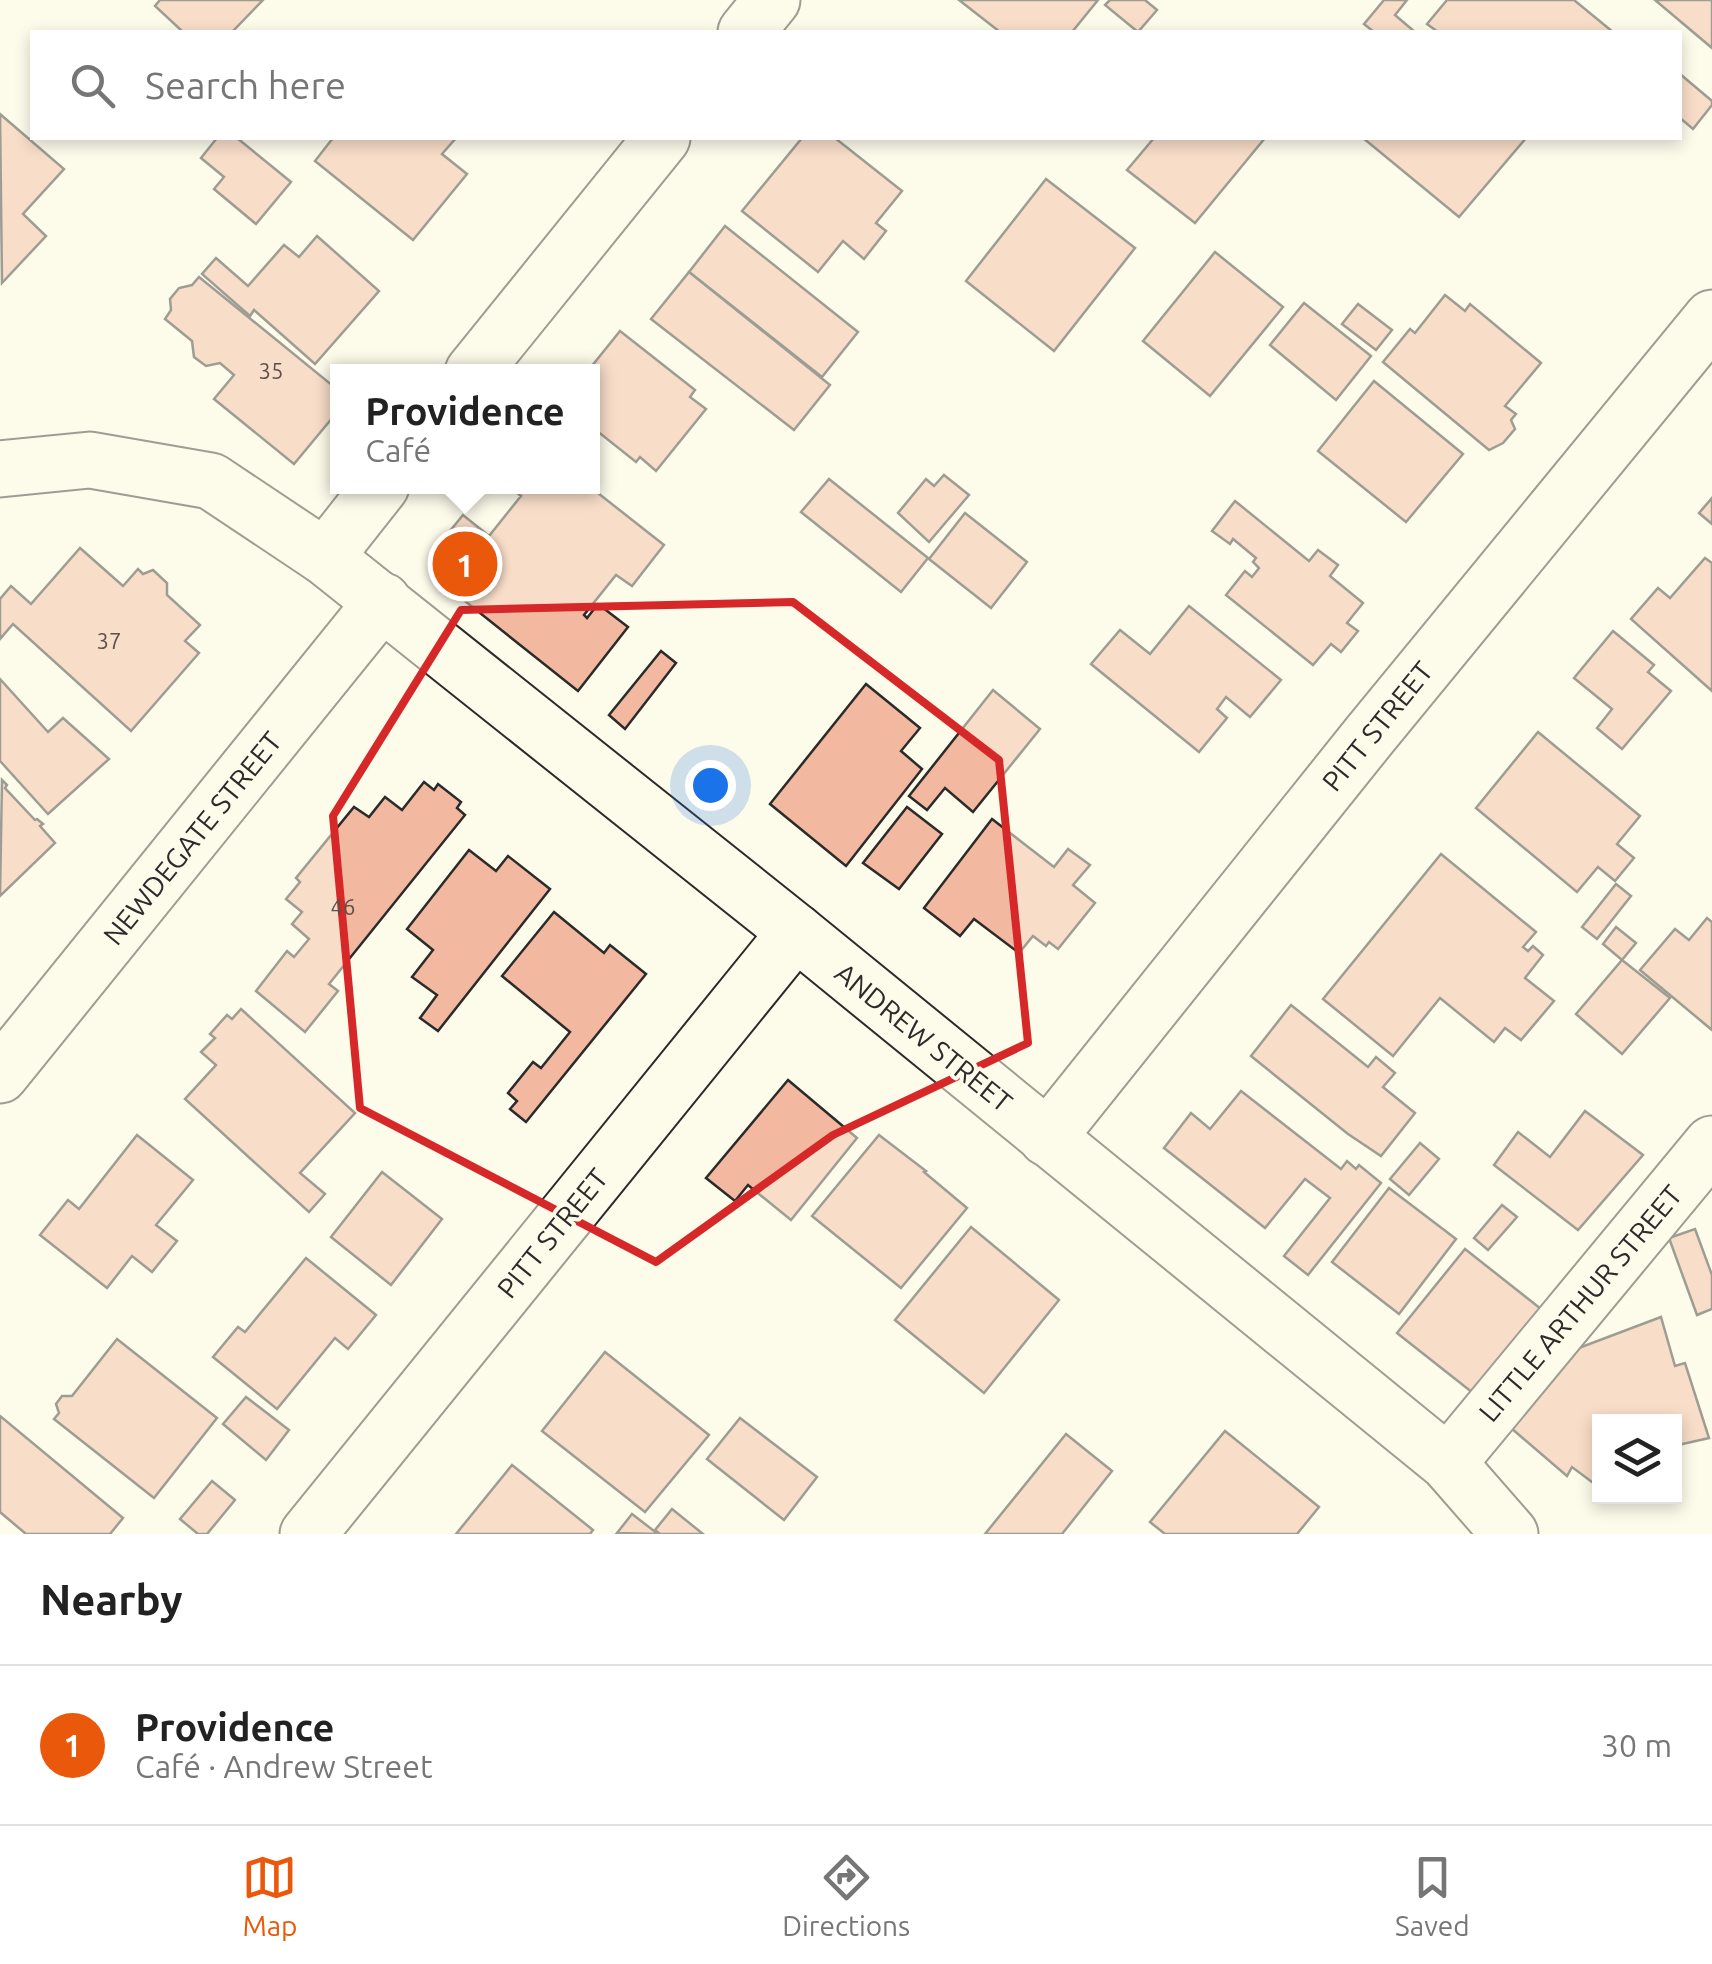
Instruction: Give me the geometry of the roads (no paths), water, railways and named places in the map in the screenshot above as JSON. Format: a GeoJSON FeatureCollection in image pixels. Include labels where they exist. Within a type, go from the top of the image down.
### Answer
{"type":"FeatureCollection","features":[{"type":"Feature","properties":{"kind":"street"},"geometry":{"type":"LineString","coordinates":[[748,30],[772,0]]}},
{"type":"Feature","properties":{"kind":"street"},"geometry":{"type":"LineString","coordinates":[[480,364],[660,140]]}},
{"type":"Feature","properties":{"kind":"street","name":"PITT STREET"},"geometry":{"type":"LineString","coordinates":[[1047,1138],[1369,736],[1712,318]]}},
{"type":"Feature","properties":{"kind":"street","name":"ANDREW STREET"},"geometry":{"type":"LineString","coordinates":[[0,469],[90,460],[210,481],[325,556],[796,932],[1448,1463],[1510,1534]]}},
{"type":"Feature","properties":{"kind":"street"},"geometry":{"type":"LineString","coordinates":[[325,556],[375,494]]}},
{"type":"Feature","properties":{"kind":"street","name":"NEWDEGATE STREET"},"geometry":{"type":"LineString","coordinates":[[0,1075],[383,600]]}},
{"type":"Feature","properties":{"kind":"street","name":"PITT STREET"},"geometry":{"type":"LineString","coordinates":[[308,1534],[796,932]]}},
{"type":"Feature","properties":{"kind":"street","name":"LITTLE ARTHUR STREET"},"geometry":{"type":"LineString","coordinates":[[1448,1463],[1712,1144]]}},
{"type":"Feature","properties":{"kind":"place","name":"Providence"},"geometry":{"type":"Point","coordinates":[465,564]}}]}
